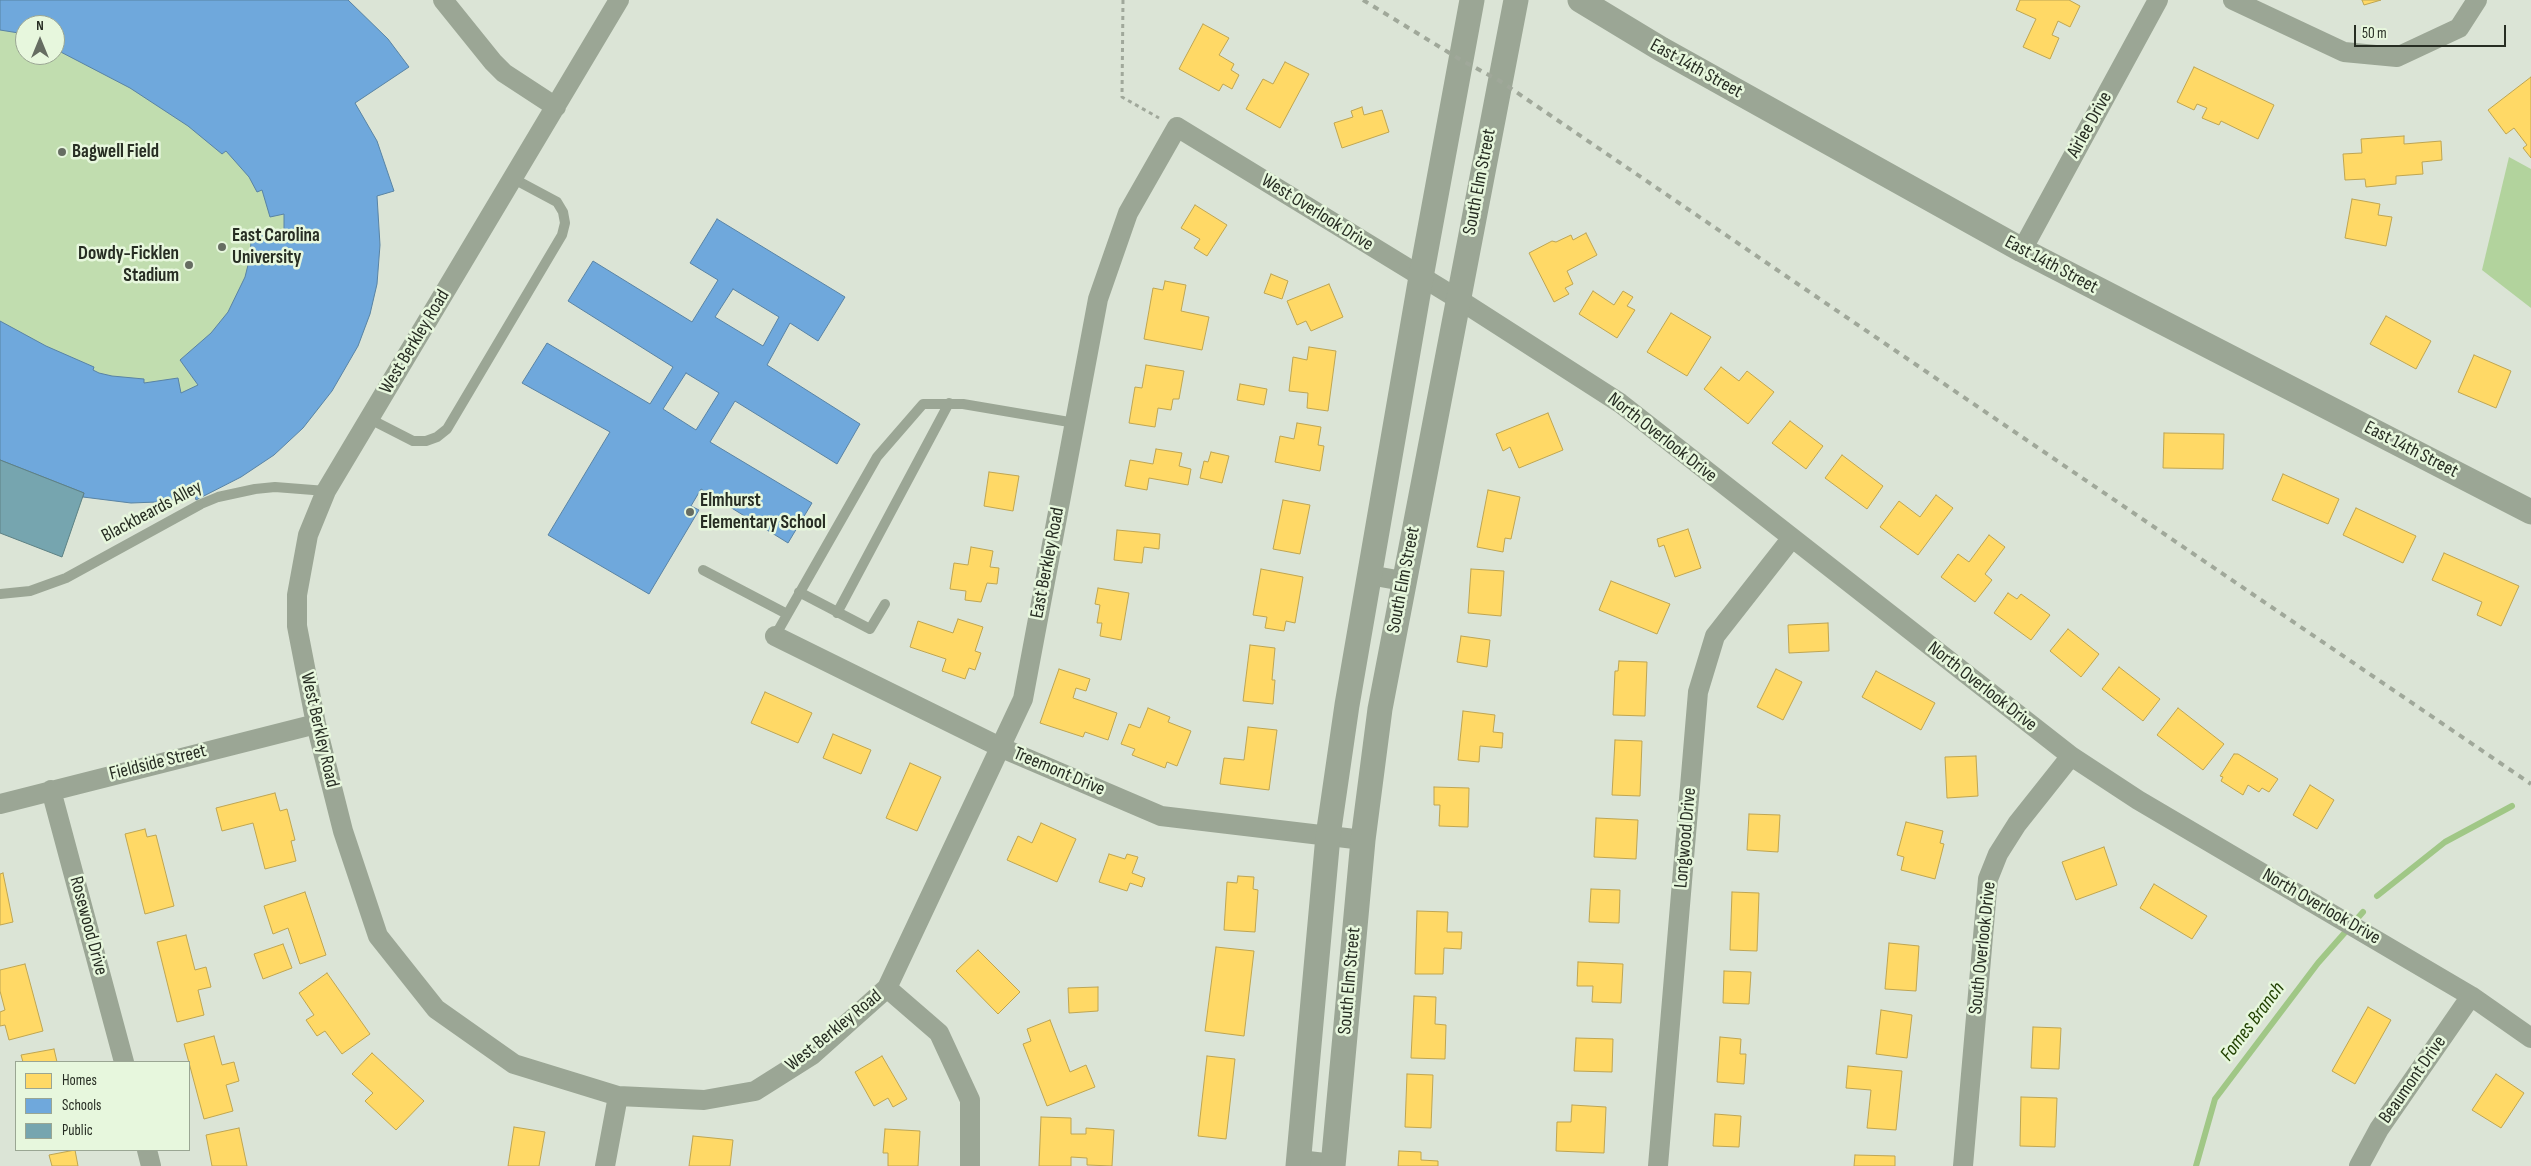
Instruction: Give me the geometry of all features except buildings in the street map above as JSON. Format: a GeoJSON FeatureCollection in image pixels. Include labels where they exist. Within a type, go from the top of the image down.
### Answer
{"type":"FeatureCollection","features":[{"type":"Feature","properties":{"kind":"street"},"geometry":{"type":"LineString","coordinates":[[443,0],[493,62],[556,108]]}},
{"type":"Feature","properties":{"kind":"street","name":"West Berkley Road"},"geometry":{"type":"LineString","coordinates":[[620,0],[514,179],[368,418],[326,491],[308,535],[297,595],[299,635],[316,724],[343,831],[378,936],[436,1010],[514,1064],[618,1096],[704,1100],[755,1091],[812,1055],[887,988]]}},
{"type":"Feature","properties":{"kind":"street","name":"South Elm Street"},"geometry":{"type":"LineString","coordinates":[[1298,1163],[1328,836],[1346,705],[1421,276],[1472,0]]}},
{"type":"Feature","properties":{"kind":"street","name":"South Elm Street"},"geometry":{"type":"LineString","coordinates":[[1334,1165],[1363,840],[1380,709],[1403,581],[1516,0]]}},
{"type":"Feature","properties":{"kind":"street","name":"East 14th Street"},"geometry":{"type":"LineString","coordinates":[[1580,0],[1661,49],[2022,250],[2531,512]]}},
{"type":"Feature","properties":{"kind":"street","name":"Airlee Drive"},"geometry":{"type":"LineString","coordinates":[[2022,250],[2158,0]]}},
{"type":"Feature","properties":{"kind":"street"},"geometry":{"type":"LineString","coordinates":[[2233,0],[2344,52],[2397,57],[2459,28],[2477,0]]}},
{"type":"Feature","properties":{"kind":"street","name":"West Overlook Drive"},"geometry":{"type":"LineString","coordinates":[[1177,127],[1458,299]]}},
{"type":"Feature","properties":{"kind":"street","name":"East Berkley Road"},"geometry":{"type":"LineString","coordinates":[[887,988],[1002,748],[1023,699],[1098,299],[1128,213],[1177,127]]}},
{"type":"Feature","properties":{"kind":"street","name":"North Overlook Drive"},"geometry":{"type":"LineString","coordinates":[[1458,299],[1620,403],[1791,539],[2071,756],[2138,800],[2471,996],[2531,1038]]}},
{"type":"Feature","properties":{"kind":"street","name":"Longwood Drive"},"geometry":{"type":"LineString","coordinates":[[1658,1166],[1698,692],[1715,636],[1791,539]]}},
{"type":"Feature","properties":{"kind":"street"},"geometry":{"type":"LineString","coordinates":[[1369,575],[1403,581]]}},
{"type":"Feature","properties":{"kind":"street","name":"Treemont Drive"},"geometry":{"type":"LineString","coordinates":[[775,636],[1002,748],[1161,816],[1363,840]]}},
{"type":"Feature","properties":{"kind":"street","name":"Fieldside Street"},"geometry":{"type":"LineString","coordinates":[[0,804],[316,724]]}},
{"type":"Feature","properties":{"kind":"street","name":"South Overlook Drive"},"geometry":{"type":"LineString","coordinates":[[1963,1166],[1988,878],[1998,854],[2017,824],[2071,756]]}},
{"type":"Feature","properties":{"kind":"street","name":"Rosewood Drive"},"geometry":{"type":"LineString","coordinates":[[51,790],[124,1061]]}},
{"type":"Feature","properties":{"kind":"street"},"geometry":{"type":"LineString","coordinates":[[887,988],[939,1033],[943,1041],[970,1100],[970,1166]]}},
{"type":"Feature","properties":{"kind":"street","name":"Beaumont Drive"},"geometry":{"type":"LineString","coordinates":[[2359,1166],[2379,1129],[2471,996]]}},
{"type":"Feature","properties":{"kind":"street"},"geometry":{"type":"LineString","coordinates":[[605,1166],[618,1096]]}},
{"type":"Feature","properties":{"kind":"street"},"geometry":{"type":"LineString","coordinates":[[147,1151],[151,1166]]}},
{"type":"Feature","properties":{"kind":"street"},"geometry":{"type":"LineString","coordinates":[[1298,1163],[1334,1165]]}},
{"type":"Feature","properties":{"kind":"lane"},"geometry":{"type":"LineString","coordinates":[[368,418],[413,440],[426,441],[438,437],[447,429],[562,235],[565,223],[563,212],[556,202],[514,179]]}},
{"type":"Feature","properties":{"kind":"lane"},"geometry":{"type":"LineString","coordinates":[[775,636],[877,457],[923,404],[949,403],[1075,423]]}},
{"type":"Feature","properties":{"kind":"lane"},"geometry":{"type":"LineString","coordinates":[[837,613],[949,403]]}},
{"type":"Feature","properties":{"kind":"lane","name":"Blackbeards Alley"},"geometry":{"type":"LineString","coordinates":[[0,594],[30,591],[57,581],[201,504],[225,495],[275,487],[326,491]]}},
{"type":"Feature","properties":{"kind":"lane"},"geometry":{"type":"LineString","coordinates":[[704,570],[787,614]]}},
{"type":"Feature","properties":{"kind":"lane"},"geometry":{"type":"LineString","coordinates":[[799,592],[870,630],[885,604]]}},
{"type":"Feature","properties":{"kind":"path"},"geometry":{"type":"LineString","coordinates":[[1123,0],[1122,97],[1177,127]]}},
{"type":"Feature","properties":{"kind":"green space","name":"Dowdy-Ficklen Stadium"},"geometry":{"type":"Polygon","coordinates":[[[0,0],[348,0],[388,39],[409,67],[355,103],[377,141],[394,191],[377,196],[377,284],[370,314],[358,346],[320,407],[303,428],[195,496],[157,502],[131,503],[83,497],[62,557],[0,533],[0,0]]]}},
{"type":"Feature","properties":{"kind":"green space"},"geometry":{"type":"Polygon","coordinates":[[[2509,157],[2531,169],[2531,308],[2482,270],[2509,157]]]}},
{"type":"Feature","properties":{"kind":"waterway","name":"Fomes Branch"},"geometry":{"type":"LineString","coordinates":[[2377,896],[2445,842],[2512,806]]}},
{"type":"Feature","properties":{"kind":"waterway","name":"Fomes Branch"},"geometry":{"type":"LineString","coordinates":[[2196,1166],[2215,1099],[2318,963],[2363,912]]}},
{"type":"Feature","properties":{"kind":"railway"},"geometry":{"type":"LineString","coordinates":[[1363,0],[1461,60],[1500,81],[2531,784]]}},
{"type":"Feature","properties":{"kind":"place","name":"Bagwell Field"},"geometry":{"type":"Point","coordinates":[62,152]}},
{"type":"Feature","properties":{"kind":"place","name":"East Carolina University"},"geometry":{"type":"Point","coordinates":[222,247]}},
{"type":"Feature","properties":{"kind":"place","name":"Dowdy-Ficklen Stadium"},"geometry":{"type":"Point","coordinates":[189,265]}},
{"type":"Feature","properties":{"kind":"place","name":"Elmhurst Elementary School"},"geometry":{"type":"Point","coordinates":[690,512]}}]}
